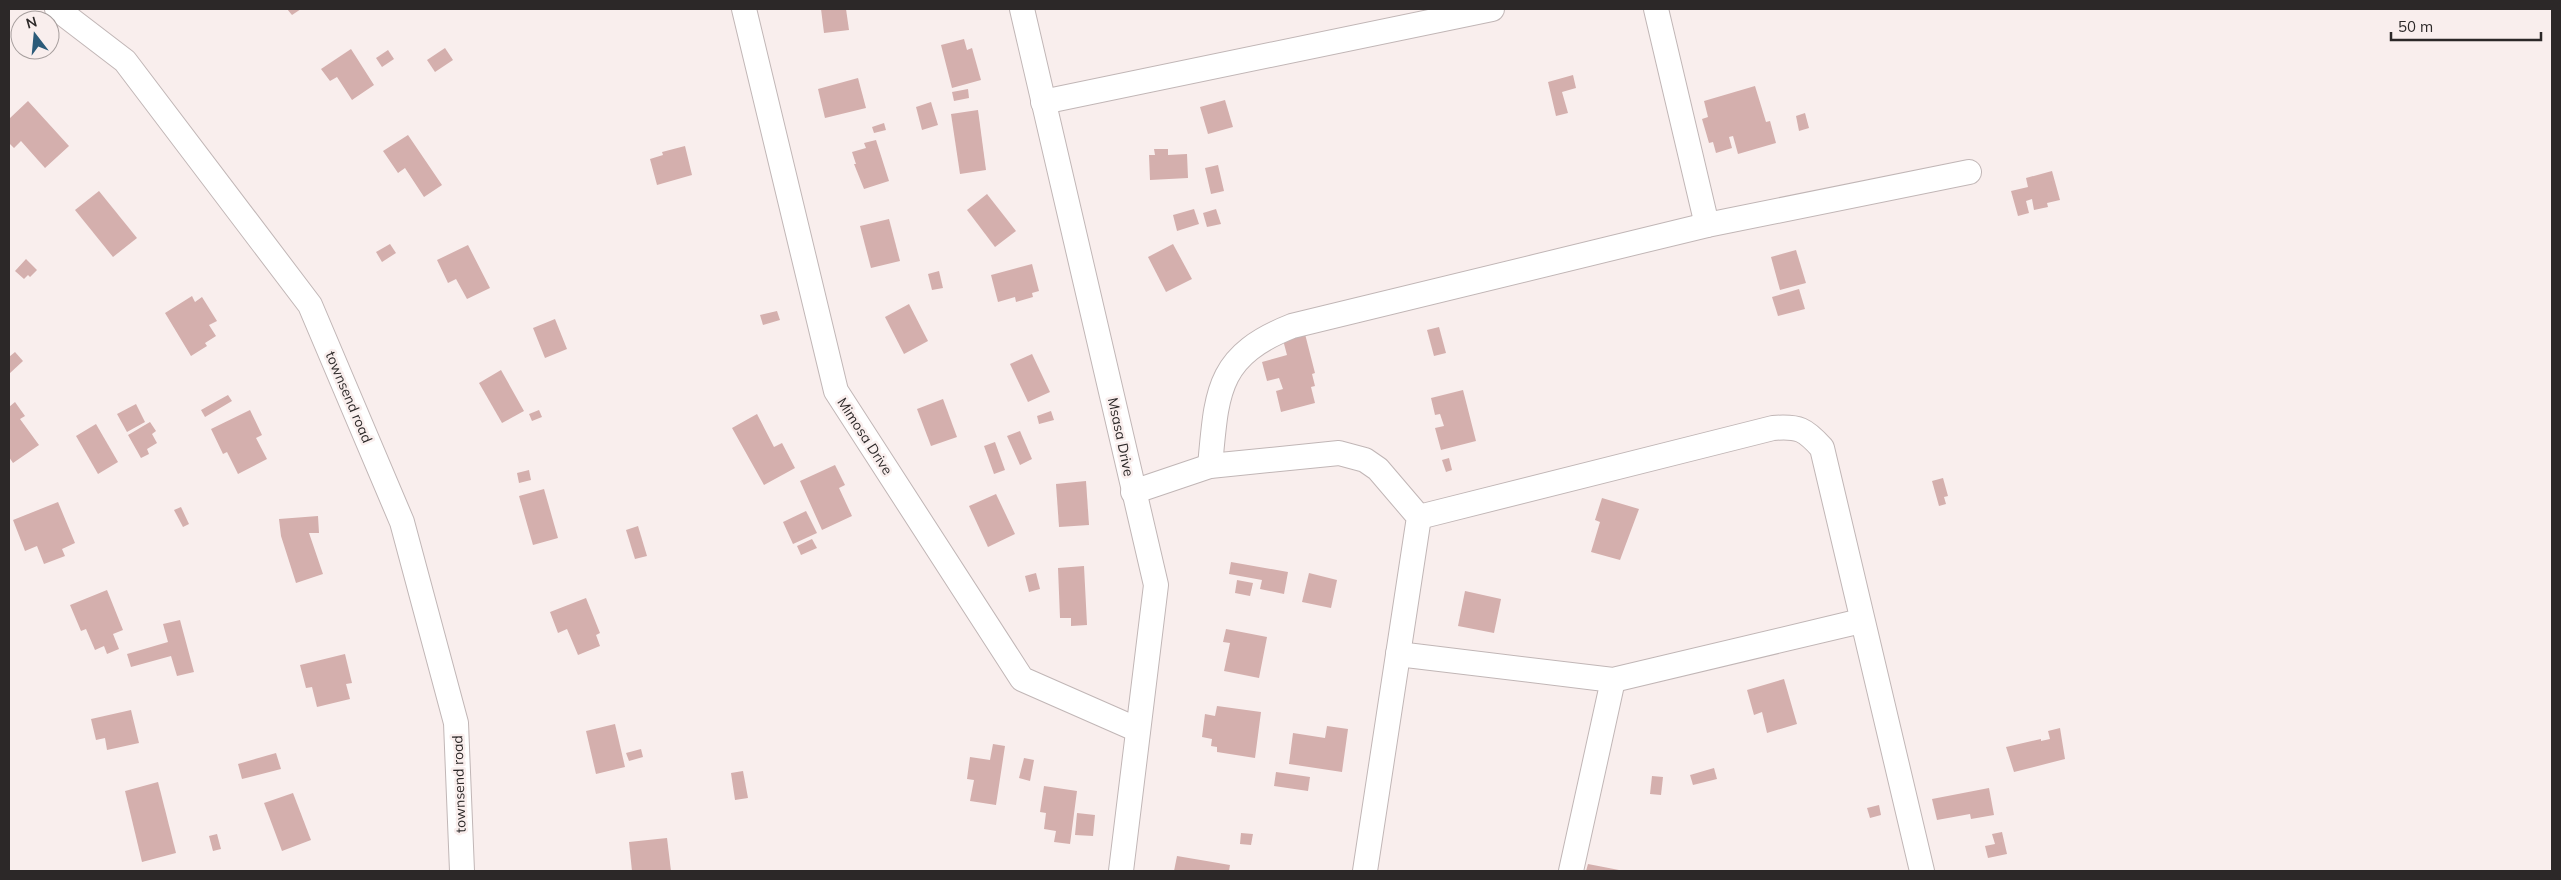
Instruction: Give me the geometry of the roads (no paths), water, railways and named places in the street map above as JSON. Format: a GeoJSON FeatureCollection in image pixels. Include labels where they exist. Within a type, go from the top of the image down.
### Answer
{"type":"FeatureCollection","features":[{"type":"Feature","properties":{"kind":"street","name":"townsend road"},"geometry":{"type":"LineString","coordinates":[[57,9],[125,61],[310,305],[402,522],[456,723],[462,871]]}},
{"type":"Feature","properties":{"kind":"street","name":"Mimosa Drive"},"geometry":{"type":"LineString","coordinates":[[744,9],[836,391],[1022,679],[1138,730]]}},
{"type":"Feature","properties":{"kind":"street","name":"Msasa Drive"},"geometry":{"type":"LineString","coordinates":[[1022,9],[1156,585],[1121,871]]}},
{"type":"Feature","properties":{"kind":"street"},"geometry":{"type":"LineString","coordinates":[[1043,102],[1492,9]]}},
{"type":"Feature","properties":{"kind":"street"},"geometry":{"type":"LineString","coordinates":[[1656,9],[1708,225]]}},
{"type":"Feature","properties":{"kind":"street"},"geometry":{"type":"LineString","coordinates":[[1210,466],[1214,417],[1227,372],[1245,351],[1271,335],[1292,326],[1708,225],[1969,172]]}},
{"type":"Feature","properties":{"kind":"street"},"geometry":{"type":"LineString","coordinates":[[1419,517],[1773,428],[1793,427],[1809,433],[1822,448],[1861,620],[1922,871]]}},
{"type":"Feature","properties":{"kind":"street"},"geometry":{"type":"LineString","coordinates":[[1133,492],[1210,466],[1339,453],[1351,454],[1378,469],[1419,517],[1364,871]]}},
{"type":"Feature","properties":{"kind":"street"},"geometry":{"type":"LineString","coordinates":[[1398,654],[1613,680],[1861,620]]}},
{"type":"Feature","properties":{"kind":"street"},"geometry":{"type":"LineString","coordinates":[[1572,871],[1613,680]]}}]}
